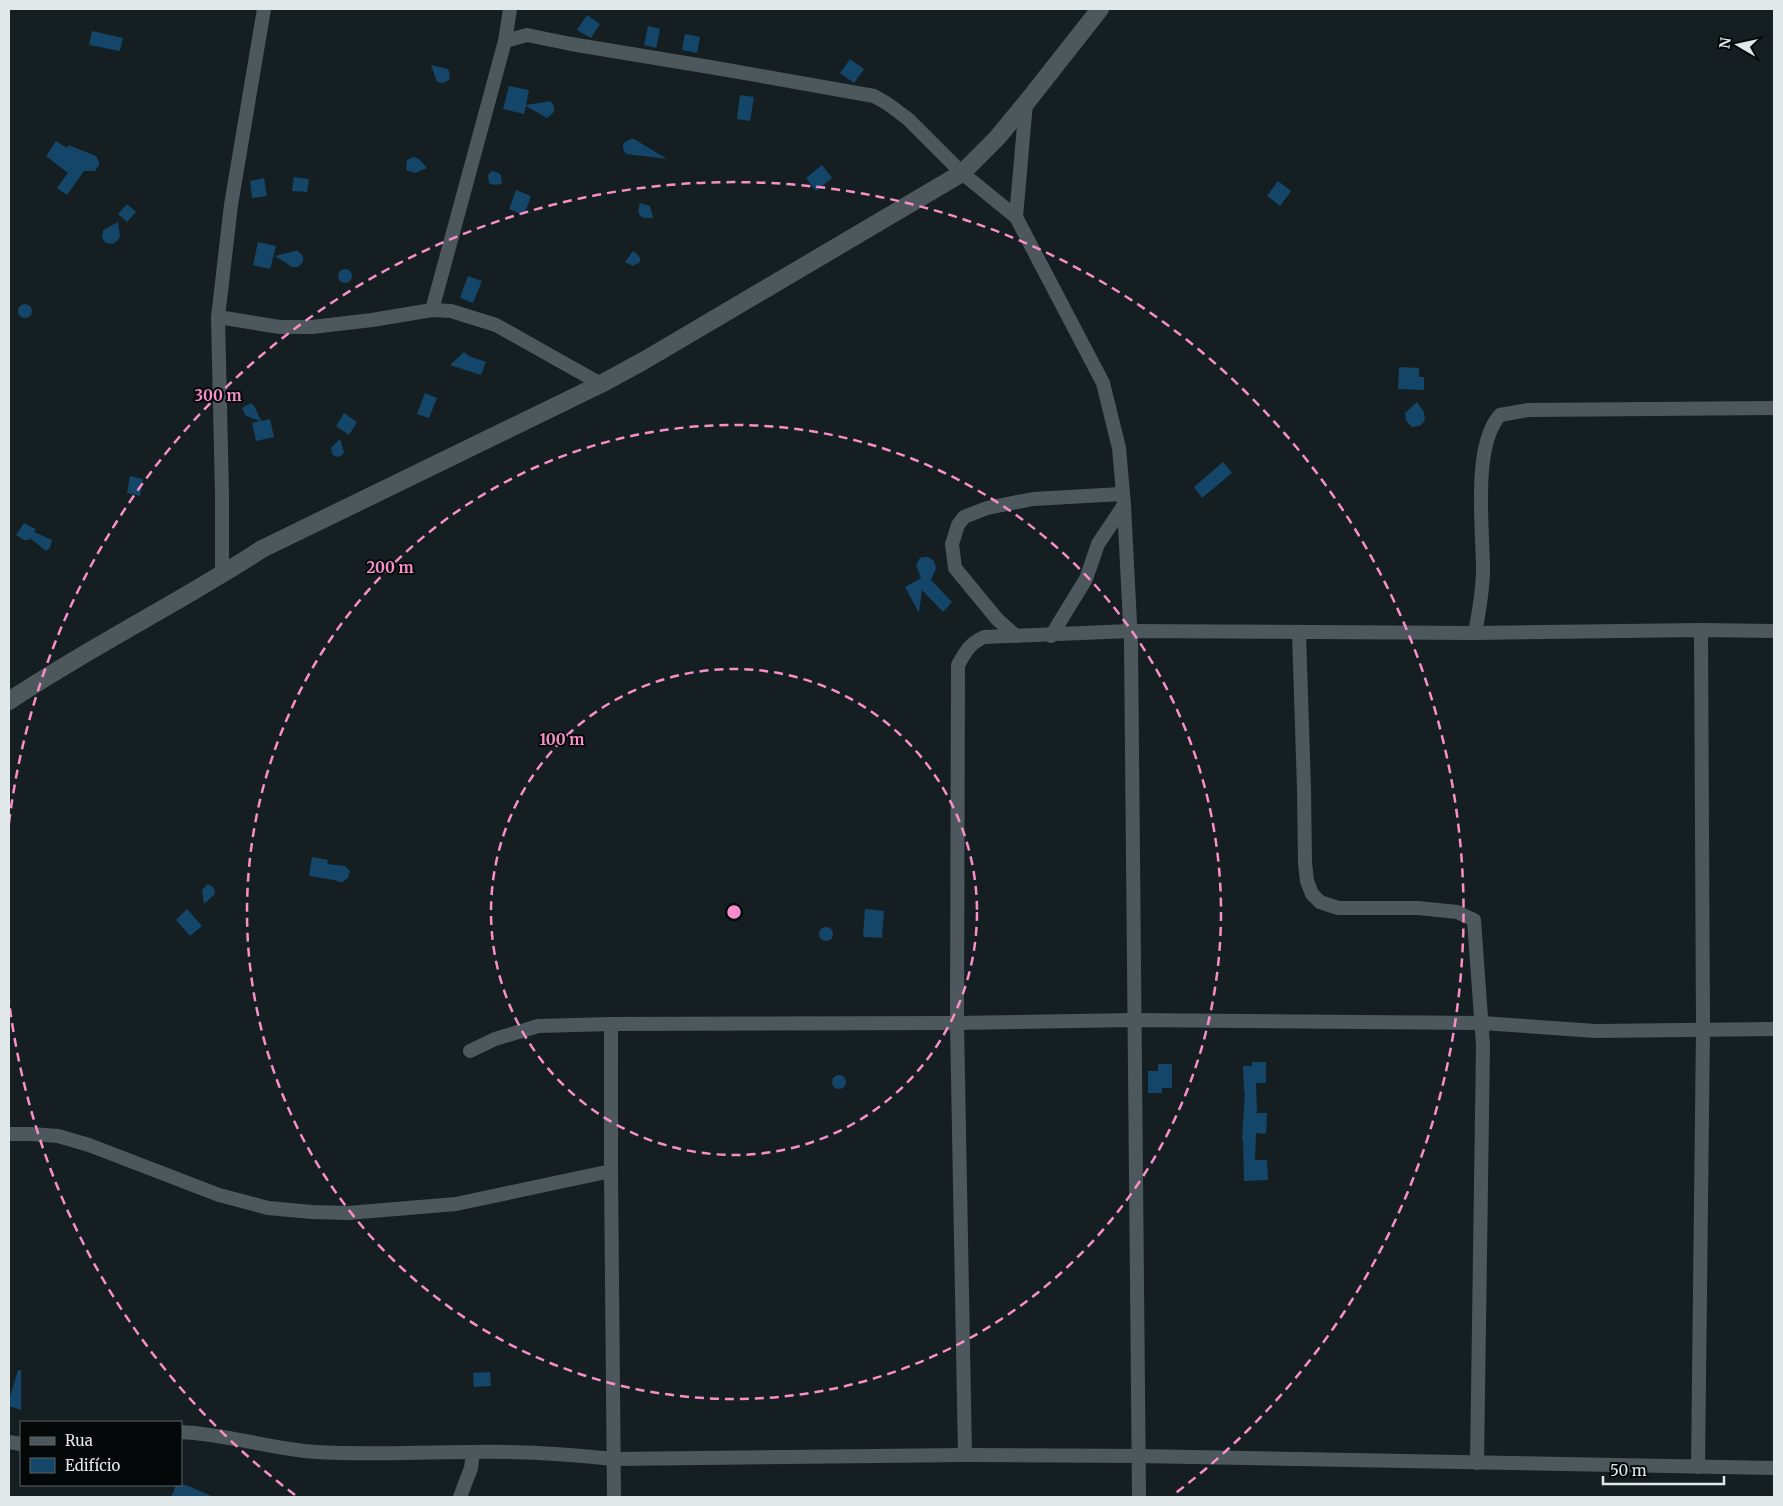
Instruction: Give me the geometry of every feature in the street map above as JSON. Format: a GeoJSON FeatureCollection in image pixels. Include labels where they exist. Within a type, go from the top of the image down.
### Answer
{"type":"FeatureCollection","features":[{"type":"Feature","properties":{"kind":"street"},"geometry":{"type":"LineString","coordinates":[[222,575],[218,317],[231,205],[264,9]]}},
{"type":"Feature","properties":{"kind":"street"},"geometry":{"type":"LineString","coordinates":[[9,701],[52,673],[222,575],[262,549],[601,384],[962,173],[1026,103],[1100,9]]}},
{"type":"Feature","properties":{"kind":"street"},"geometry":{"type":"LineString","coordinates":[[432,310],[505,40],[510,12]]}},
{"type":"Feature","properties":{"kind":"street"},"geometry":{"type":"LineString","coordinates":[[510,12],[527,35]]}},
{"type":"Feature","properties":{"kind":"street"},"geometry":{"type":"LineString","coordinates":[[505,40],[527,35],[874,96],[888,104],[908,119],[962,173],[1016,217],[1103,383],[1119,448],[1130,631],[1139,1497]]}},
{"type":"Feature","properties":{"kind":"street"},"geometry":{"type":"LineString","coordinates":[[1016,217],[1026,103]]}},
{"type":"Feature","properties":{"kind":"street"},"geometry":{"type":"LineString","coordinates":[[218,317],[280,326],[312,327],[432,310],[452,311],[496,325],[601,384]]}},
{"type":"Feature","properties":{"kind":"street"},"geometry":{"type":"LineString","coordinates":[[1475,633],[1483,570],[1480,497],[1482,475],[1487,443],[1491,430],[1500,415],[1528,410],[1774,408]]}},
{"type":"Feature","properties":{"kind":"street"},"geometry":{"type":"LineString","coordinates":[[1016,636],[997,619],[954,568],[952,544],[958,526],[964,517],[987,508],[1032,499],[1123,499]]}},
{"type":"Feature","properties":{"kind":"street"},"geometry":{"type":"LineString","coordinates":[[1051,636],[1086,579],[1101,540],[1123,499]]}},
{"type":"Feature","properties":{"kind":"street"},"geometry":{"type":"LineString","coordinates":[[1698,1466],[1703,1030],[1701,630]]}},
{"type":"Feature","properties":{"kind":"street"},"geometry":{"type":"LineString","coordinates":[[965,1455],[958,1023],[958,665],[973,642],[984,637],[1051,636],[1130,631],[1299,634],[1774,631]]}},
{"type":"Feature","properties":{"kind":"street"},"geometry":{"type":"LineString","coordinates":[[1299,634],[1305,863],[1307,881],[1312,894],[1320,902],[1338,908],[1418,908],[1457,912],[1474,920],[1482,1023],[1483,1074],[1477,1463]]}},
{"type":"Feature","properties":{"kind":"street"},"geometry":{"type":"LineString","coordinates":[[470,1051],[495,1039],[538,1026],[611,1024],[958,1023],[1134,1020],[1482,1023],[1596,1031],[1774,1029]]}},
{"type":"Feature","properties":{"kind":"street"},"geometry":{"type":"LineString","coordinates":[[611,1024],[610,1171],[614,1497]]}},
{"type":"Feature","properties":{"kind":"street"},"geometry":{"type":"LineString","coordinates":[[9,1134],[58,1136],[90,1144],[219,1195],[268,1208],[312,1212],[348,1213],[456,1204],[610,1171]]}},
{"type":"Feature","properties":{"kind":"street"},"geometry":{"type":"LineString","coordinates":[[182,1432],[193,1432],[285,1449],[377,1454],[557,1453],[614,1459],[965,1455],[1139,1456],[1774,1468]]}},
{"type":"Feature","properties":{"kind":"street"},"geometry":{"type":"LineString","coordinates":[[460,1497],[471,1468],[473,1452]]}},
{"type":"Feature","properties":{"kind":"building"},"geometry":{"type":"Polygon","coordinates":[[[587,15],[600,24],[591,38],[577,30],[587,15]]]}},
{"type":"Feature","properties":{"kind":"building"},"geometry":{"type":"Polygon","coordinates":[[[648,26],[660,29],[656,48],[644,45],[648,26]]]}},
{"type":"Feature","properties":{"kind":"building"},"geometry":{"type":"Polygon","coordinates":[[[92,31],[123,38],[120,51],[89,45],[92,31]]]}},
{"type":"Feature","properties":{"kind":"building"},"geometry":{"type":"Polygon","coordinates":[[[685,34],[700,37],[697,53],[682,50],[685,34]]]}},
{"type":"Feature","properties":{"kind":"building"},"geometry":{"type":"Polygon","coordinates":[[[850,59],[864,69],[854,83],[840,73],[850,59]]]}},
{"type":"Feature","properties":{"kind":"building"},"geometry":{"type":"Polygon","coordinates":[[[431,65],[448,69],[450,74],[449,80],[443,83],[437,82],[431,65]]]}},
{"type":"Feature","properties":{"kind":"building"},"geometry":{"type":"Polygon","coordinates":[[[509,86],[529,90],[526,105],[550,101],[554,106],[554,112],[547,118],[526,106],[524,114],[503,109],[509,86]]]}},
{"type":"Feature","properties":{"kind":"building"},"geometry":{"type":"Polygon","coordinates":[[[740,95],[754,97],[750,121],[737,119],[740,95]]]}},
{"type":"Feature","properties":{"kind":"building"},"geometry":{"type":"Polygon","coordinates":[[[631,139],[667,159],[626,154],[623,145],[631,139]]]}},
{"type":"Feature","properties":{"kind":"building"},"geometry":{"type":"Polygon","coordinates":[[[56,141],[67,148],[68,145],[96,156],[99,162],[95,171],[84,171],[67,195],[57,188],[68,173],[46,156],[56,141]]]}},
{"type":"Feature","properties":{"kind":"building"},"geometry":{"type":"Polygon","coordinates":[[[413,157],[419,159],[427,168],[415,173],[406,170],[407,160],[413,157]]]}},
{"type":"Feature","properties":{"kind":"building"},"geometry":{"type":"Polygon","coordinates":[[[822,165],[832,178],[816,191],[806,178],[822,165]]]}},
{"type":"Feature","properties":{"kind":"building"},"geometry":{"type":"Polygon","coordinates":[[[492,171],[499,173],[502,184],[494,185],[489,183],[488,175],[492,171]]]}},
{"type":"Feature","properties":{"kind":"building"},"geometry":{"type":"Polygon","coordinates":[[[294,177],[309,179],[307,192],[292,191],[294,177]]]}},
{"type":"Feature","properties":{"kind":"building"},"geometry":{"type":"Polygon","coordinates":[[[264,178],[267,196],[252,198],[250,181],[264,178]]]}},
{"type":"Feature","properties":{"kind":"building"},"geometry":{"type":"Polygon","coordinates":[[[1278,181],[1291,191],[1280,206],[1267,196],[1278,181]]]}},
{"type":"Feature","properties":{"kind":"building"},"geometry":{"type":"Polygon","coordinates":[[[516,190],[531,196],[524,215],[509,209],[516,190]]]}},
{"type":"Feature","properties":{"kind":"building"},"geometry":{"type":"Polygon","coordinates":[[[640,203],[650,206],[653,218],[640,216],[638,211],[640,203]]]}},
{"type":"Feature","properties":{"kind":"building"},"geometry":{"type":"Polygon","coordinates":[[[127,204],[136,212],[127,222],[118,214],[127,204]]]}},
{"type":"Feature","properties":{"kind":"building"},"geometry":{"type":"Polygon","coordinates":[[[118,222],[120,236],[118,240],[113,244],[106,243],[102,238],[103,230],[118,222]]]}},
{"type":"Feature","properties":{"kind":"building"},"geometry":{"type":"Polygon","coordinates":[[[258,242],[276,246],[270,269],[253,265],[258,242]]]}},
{"type":"Feature","properties":{"kind":"building"},"geometry":{"type":"Polygon","coordinates":[[[298,251],[303,256],[303,262],[298,267],[292,267],[275,256],[298,251]]]}},
{"type":"Feature","properties":{"kind":"building"},"geometry":{"type":"Polygon","coordinates":[[[633,251],[640,258],[640,262],[633,266],[625,262],[633,251]]]}},
{"type":"Feature","properties":{"kind":"building"},"geometry":{"type":"Polygon","coordinates":[[[342,269],[348,269],[352,276],[348,283],[342,283],[338,279],[338,273],[342,269]]]}},
{"type":"Feature","properties":{"kind":"building"},"geometry":{"type":"Polygon","coordinates":[[[468,276],[482,281],[473,303],[460,298],[468,276]]]}},
{"type":"Feature","properties":{"kind":"building"},"geometry":{"type":"Polygon","coordinates":[[[25,304],[30,306],[32,311],[30,316],[25,318],[20,316],[18,311],[20,306],[25,304]]]}},
{"type":"Feature","properties":{"kind":"building"},"geometry":{"type":"Polygon","coordinates":[[[464,352],[469,356],[486,362],[481,375],[450,365],[464,352]]]}},
{"type":"Feature","properties":{"kind":"building"},"geometry":{"type":"Polygon","coordinates":[[[1399,367],[1419,368],[1419,377],[1424,377],[1424,390],[1398,389],[1399,367]]]}},
{"type":"Feature","properties":{"kind":"building"},"geometry":{"type":"Polygon","coordinates":[[[425,393],[437,398],[429,418],[417,414],[425,393]]]}},
{"type":"Feature","properties":{"kind":"building"},"geometry":{"type":"Polygon","coordinates":[[[1417,402],[1424,412],[1425,420],[1420,426],[1412,427],[1406,421],[1405,413],[1417,402]]]}},
{"type":"Feature","properties":{"kind":"building"},"geometry":{"type":"Polygon","coordinates":[[[251,403],[255,407],[261,421],[270,419],[274,437],[256,441],[252,423],[260,421],[246,416],[242,408],[251,403]]]}},
{"type":"Feature","properties":{"kind":"building"},"geometry":{"type":"Polygon","coordinates":[[[344,413],[357,422],[349,435],[336,426],[344,413]]]}},
{"type":"Feature","properties":{"kind":"building"},"geometry":{"type":"Polygon","coordinates":[[[340,439],[344,452],[341,456],[336,457],[332,454],[331,448],[340,439]]]}},
{"type":"Feature","properties":{"kind":"building"},"geometry":{"type":"Polygon","coordinates":[[[1223,462],[1232,473],[1202,498],[1194,487],[1223,462]]]}},
{"type":"Feature","properties":{"kind":"building"},"geometry":{"type":"Polygon","coordinates":[[[130,476],[143,479],[140,496],[127,493],[130,476]]]}},
{"type":"Feature","properties":{"kind":"building"},"geometry":{"type":"Polygon","coordinates":[[[24,523],[36,529],[34,532],[52,540],[50,548],[46,551],[30,538],[29,540],[24,540],[16,535],[24,523]]]}},
{"type":"Feature","properties":{"kind":"building"},"geometry":{"type":"Polygon","coordinates":[[[924,557],[934,561],[936,568],[931,580],[952,602],[943,612],[922,590],[919,613],[905,587],[921,578],[916,565],[920,558],[924,557]]]}},
{"type":"Feature","properties":{"kind":"building"},"geometry":{"type":"Polygon","coordinates":[[[312,857],[328,860],[327,864],[345,866],[350,871],[348,878],[343,882],[339,882],[309,876],[312,857]]]}},
{"type":"Feature","properties":{"kind":"building"},"geometry":{"type":"Polygon","coordinates":[[[208,884],[214,888],[215,894],[204,904],[202,890],[208,884]]]}},
{"type":"Feature","properties":{"kind":"building"},"geometry":{"type":"Polygon","coordinates":[[[187,909],[202,926],[190,936],[176,920],[187,909]]]}},
{"type":"Feature","properties":{"kind":"building"},"geometry":{"type":"Polygon","coordinates":[[[865,909],[884,911],[882,938],[863,937],[865,909]]]}},
{"type":"Feature","properties":{"kind":"building"},"geometry":{"type":"Polygon","coordinates":[[[823,927],[829,927],[833,934],[829,941],[823,941],[819,937],[819,931],[823,927]]]}},
{"type":"Feature","properties":{"kind":"building"},"geometry":{"type":"Polygon","coordinates":[[[1252,1062],[1266,1062],[1266,1083],[1256,1083],[1257,1113],[1267,1113],[1266,1134],[1256,1133],[1255,1160],[1267,1160],[1268,1180],[1244,1181],[1242,1140],[1245,1091],[1243,1066],[1252,1066],[1252,1062]]]}},
{"type":"Feature","properties":{"kind":"building"},"geometry":{"type":"Polygon","coordinates":[[[1158,1064],[1172,1064],[1172,1088],[1162,1088],[1162,1093],[1148,1093],[1148,1071],[1158,1071],[1158,1064]]]}},
{"type":"Feature","properties":{"kind":"building"},"geometry":{"type":"Polygon","coordinates":[[[836,1075],[842,1075],[846,1082],[842,1089],[836,1089],[832,1085],[832,1079],[836,1075]]]}},
{"type":"Feature","properties":{"kind":"building"},"geometry":{"type":"Polygon","coordinates":[[[18,1370],[21,1370],[21,1410],[9,1406],[18,1370]]]}},
{"type":"Feature","properties":{"kind":"building"},"geometry":{"type":"Polygon","coordinates":[[[490,1372],[491,1386],[474,1387],[473,1373],[490,1372]]]}},
{"type":"Feature","properties":{"kind":"building"},"geometry":{"type":"Polygon","coordinates":[[[186,1485],[214,1497],[171,1497],[176,1486],[186,1485]]]}}]}
